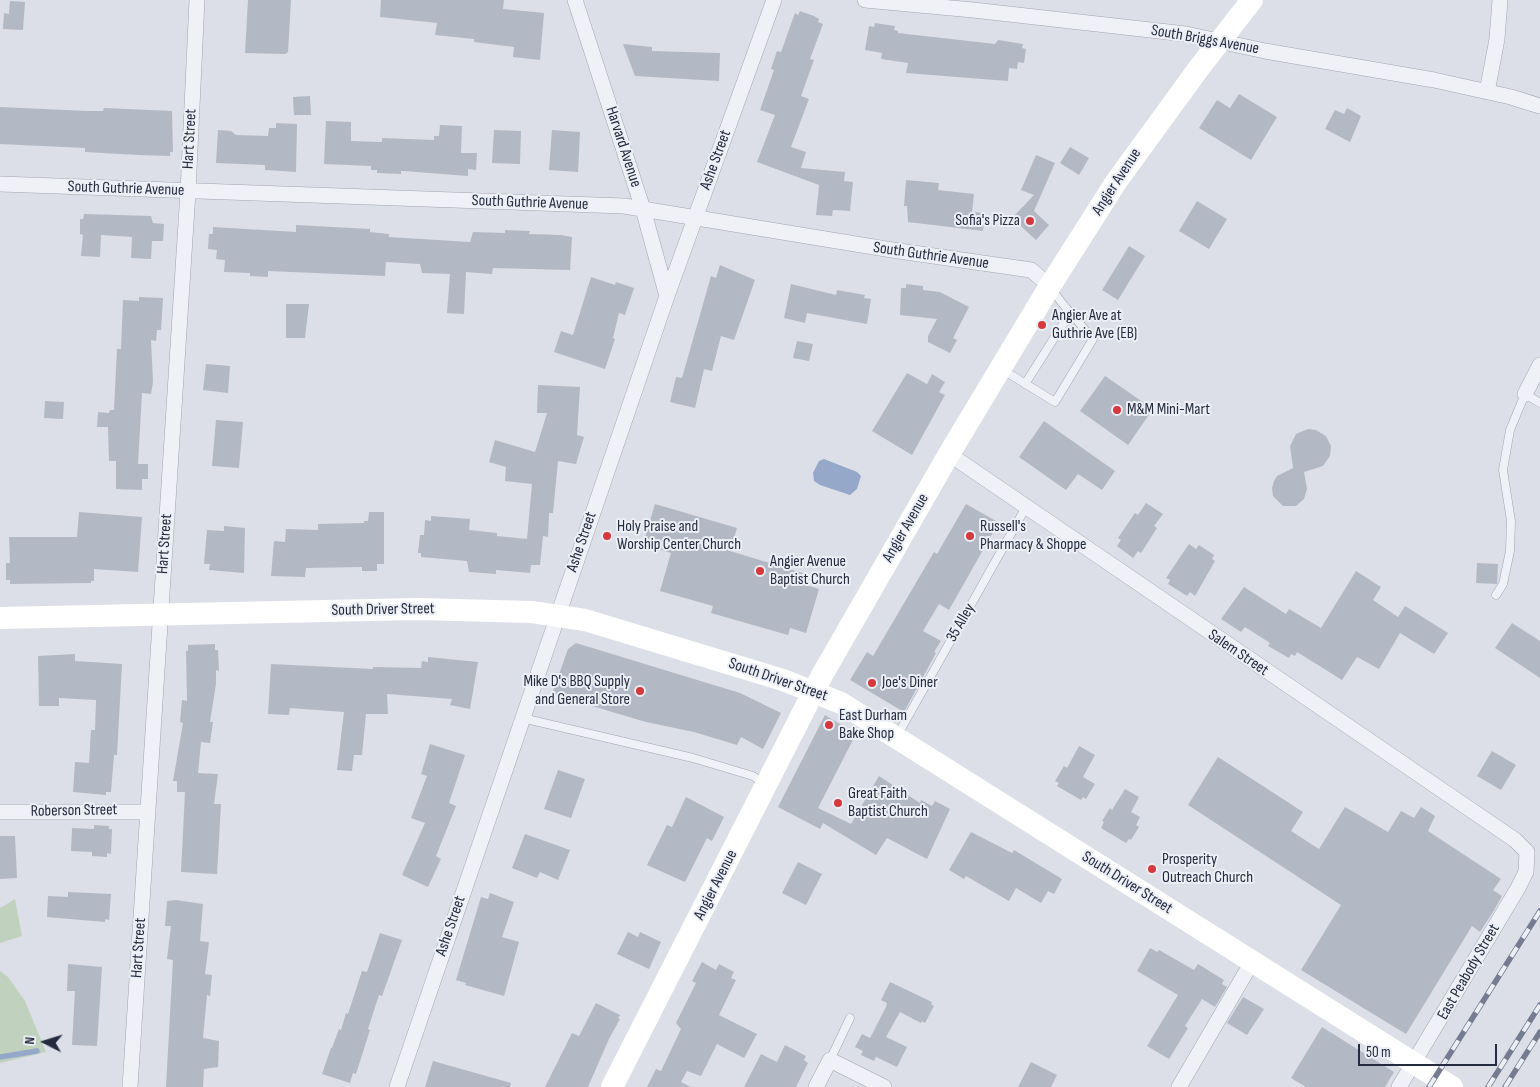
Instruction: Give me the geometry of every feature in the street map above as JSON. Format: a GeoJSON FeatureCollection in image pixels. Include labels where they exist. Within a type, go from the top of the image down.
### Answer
{"type":"FeatureCollection","features":[{"type":"Feature","properties":{"kind":"street","name":"Hart Street"},"geometry":{"type":"LineString","coordinates":[[130,1087],[188,192],[197,0]]}},
{"type":"Feature","properties":{"kind":"street","name":"Harvard Avenue"},"geometry":{"type":"LineString","coordinates":[[575,0],[643,209],[667,296]]}},
{"type":"Feature","properties":{"kind":"street","name":"Ashe Street"},"geometry":{"type":"LineString","coordinates":[[397,1087],[667,296],[774,0]]}},
{"type":"Feature","properties":{"kind":"street","name":"South Briggs Avenue"},"geometry":{"type":"LineString","coordinates":[[865,0],[1186,34],[1218,42],[1381,70],[1487,92],[1540,106]]}},
{"type":"Feature","properties":{"kind":"street","name":"Angier Avenue"},"geometry":{"type":"LineString","coordinates":[[612,1087],[814,691],[948,454],[1050,286],[1132,158],[1218,42],[1252,0]]}},
{"type":"Feature","properties":{"kind":"street"},"geometry":{"type":"LineString","coordinates":[[1487,92],[1497,39],[1500,0]]}},
{"type":"Feature","properties":{"kind":"street","name":"South Guthrie Avenue"},"geometry":{"type":"LineString","coordinates":[[0,184],[624,206],[694,219],[1031,270],[1050,286]]}},
{"type":"Feature","properties":{"kind":"street"},"geometry":{"type":"LineString","coordinates":[[1525,394],[1540,365]]}},
{"type":"Feature","properties":{"kind":"street","name":"Salem Street"},"geometry":{"type":"LineString","coordinates":[[948,454],[1515,840],[1527,852]]}},
{"type":"Feature","properties":{"kind":"street","name":"South Driver Street"},"geometry":{"type":"LineString","coordinates":[[0,618],[418,609],[502,610],[558,614],[673,646],[814,691],[841,703],[1452,1087]]}},
{"type":"Feature","properties":{"kind":"street","name":"Roberson Street"},"geometry":{"type":"LineString","coordinates":[[0,812],[129,810],[148,812]]}},
{"type":"Feature","properties":{"kind":"street","name":"East Peabody Street"},"geometry":{"type":"LineString","coordinates":[[1399,1087],[1415,1064],[1518,888],[1526,872],[1527,852]]}},
{"type":"Feature","properties":{"kind":"street"},"geometry":{"type":"LineString","coordinates":[[1179,1087],[1252,962]]}},
{"type":"Feature","properties":{"kind":"street"},"geometry":{"type":"LineString","coordinates":[[816,1087],[830,1060],[884,1087]]}},
{"type":"Feature","properties":{"kind":"lane"},"geometry":{"type":"LineString","coordinates":[[1001,369],[1055,402],[1093,339],[1050,286]]}},
{"type":"Feature","properties":{"kind":"lane"},"geometry":{"type":"LineString","coordinates":[[1025,384],[1070,312]]}},
{"type":"Feature","properties":{"kind":"lane"},"geometry":{"type":"LineString","coordinates":[[1496,595],[1504,584],[1510,551],[1511,521],[1503,470],[1510,430],[1525,394],[1540,403]]}},
{"type":"Feature","properties":{"kind":"lane","name":"35 Alley"},"geometry":{"type":"LineString","coordinates":[[896,738],[1026,507]]}},
{"type":"Feature","properties":{"kind":"lane"},"geometry":{"type":"LineString","coordinates":[[522,718],[693,758],[753,776],[767,785]]}},
{"type":"Feature","properties":{"kind":"lane"},"geometry":{"type":"LineString","coordinates":[[830,1060],[850,1018]]}},
{"type":"Feature","properties":{"kind":"green space"},"geometry":{"type":"Polygon","coordinates":[[[15,899],[22,936],[0,943],[0,908],[15,899]]]}},
{"type":"Feature","properties":{"kind":"green space"},"geometry":{"type":"Polygon","coordinates":[[[0,971],[8,977],[25,1001],[46,1052],[0,1063],[0,971]]]}},
{"type":"Feature","properties":{"kind":"water"},"geometry":{"type":"Polygon","coordinates":[[[824,459],[857,472],[861,476],[857,489],[850,495],[820,485],[814,481],[813,473],[819,461],[824,459]]]}},
{"type":"Feature","properties":{"kind":"building"},"geometry":{"type":"Polygon","coordinates":[[[248,0],[291,0],[288,52],[285,54],[245,53],[248,0]]]}},
{"type":"Feature","properties":{"kind":"building"},"geometry":{"type":"Polygon","coordinates":[[[381,0],[504,0],[503,9],[544,13],[540,60],[513,57],[514,47],[474,42],[474,39],[435,35],[437,23],[380,17],[381,0]]]}},
{"type":"Feature","properties":{"kind":"building"},"geometry":{"type":"Polygon","coordinates":[[[10,1],[25,2],[23,30],[3,29],[4,13],[9,14],[10,1]]]}},
{"type":"Feature","properties":{"kind":"building"},"geometry":{"type":"Polygon","coordinates":[[[800,11],[814,16],[819,19],[818,22],[823,24],[810,59],[814,60],[801,96],[809,99],[791,147],[806,152],[801,168],[845,172],[844,181],[853,182],[850,211],[833,210],[832,216],[816,215],[819,185],[757,162],[775,115],[760,110],[774,70],[771,69],[777,51],[781,52],[795,13],[798,15],[800,11]]]}},
{"type":"Feature","properties":{"kind":"building"},"geometry":{"type":"Polygon","coordinates":[[[875,23],[895,26],[894,30],[898,31],[898,33],[995,44],[998,40],[1023,44],[1022,48],[1026,49],[1024,63],[1018,62],[1017,69],[1009,68],[1008,81],[906,73],[908,63],[881,59],[882,53],[865,50],[869,26],[874,27],[875,23]]]}},
{"type":"Feature","properties":{"kind":"building"},"geometry":{"type":"Polygon","coordinates":[[[623,44],[652,47],[652,51],[720,53],[719,81],[635,76],[623,44]]]}},
{"type":"Feature","properties":{"kind":"building"},"geometry":{"type":"Polygon","coordinates":[[[1239,94],[1277,117],[1251,160],[1199,128],[1217,100],[1230,108],[1239,94]]]}},
{"type":"Feature","properties":{"kind":"building"},"geometry":{"type":"Polygon","coordinates":[[[310,96],[311,115],[294,115],[293,97],[310,96]]]}},
{"type":"Feature","properties":{"kind":"building"},"geometry":{"type":"Polygon","coordinates":[[[0,107],[87,111],[103,111],[104,108],[172,111],[173,152],[170,152],[170,156],[139,155],[85,152],[85,148],[0,144],[0,107]]]}},
{"type":"Feature","properties":{"kind":"building"},"geometry":{"type":"Polygon","coordinates":[[[1347,108],[1361,116],[1350,142],[1325,129],[1335,110],[1344,114],[1347,108]]]}},
{"type":"Feature","properties":{"kind":"building"},"geometry":{"type":"Polygon","coordinates":[[[326,121],[351,122],[351,141],[382,142],[382,138],[434,140],[434,136],[439,136],[440,125],[462,126],[461,153],[477,153],[476,170],[468,169],[468,176],[404,171],[401,171],[401,174],[377,173],[377,170],[371,170],[371,166],[324,164],[326,121]]]}},
{"type":"Feature","properties":{"kind":"building"},"geometry":{"type":"Polygon","coordinates":[[[276,123],[297,124],[296,172],[265,170],[265,165],[216,163],[218,130],[231,131],[236,135],[268,136],[269,128],[276,128],[276,123]]]}},
{"type":"Feature","properties":{"kind":"building"},"geometry":{"type":"Polygon","coordinates":[[[494,130],[521,131],[520,164],[492,163],[494,130]]]}},
{"type":"Feature","properties":{"kind":"building"},"geometry":{"type":"Polygon","coordinates":[[[552,130],[580,132],[578,172],[549,170],[552,130]]]}},
{"type":"Feature","properties":{"kind":"building"},"geometry":{"type":"Polygon","coordinates":[[[1070,147],[1089,158],[1079,175],[1060,163],[1070,147]]]}},
{"type":"Feature","properties":{"kind":"building"},"geometry":{"type":"Polygon","coordinates":[[[1036,155],[1055,163],[1034,211],[1049,225],[1036,240],[1012,218],[1034,195],[1021,190],[1036,155]]]}},
{"type":"Feature","properties":{"kind":"building"},"geometry":{"type":"Polygon","coordinates":[[[906,180],[939,183],[938,190],[974,194],[972,212],[985,213],[983,231],[908,222],[907,206],[904,206],[906,180]]]}},
{"type":"Feature","properties":{"kind":"building"},"geometry":{"type":"Polygon","coordinates":[[[1197,201],[1227,219],[1209,249],[1179,231],[1197,201]]]}},
{"type":"Feature","properties":{"kind":"building"},"geometry":{"type":"Polygon","coordinates":[[[84,214],[151,216],[153,223],[164,224],[163,241],[152,241],[151,259],[131,258],[132,237],[101,235],[100,257],[81,256],[83,235],[80,234],[80,219],[83,219],[84,214]]]}},
{"type":"Feature","properties":{"kind":"building"},"geometry":{"type":"Polygon","coordinates":[[[296,225],[370,229],[370,232],[389,234],[389,237],[470,242],[473,232],[505,233],[505,230],[530,231],[529,234],[561,235],[572,237],[570,270],[493,268],[492,274],[466,272],[464,314],[447,313],[450,274],[422,273],[420,264],[386,262],[385,276],[268,271],[268,277],[250,276],[250,273],[224,272],[225,260],[216,259],[217,250],[208,249],[209,234],[213,234],[213,227],[296,232],[296,225]]]}},
{"type":"Feature","properties":{"kind":"building"},"geometry":{"type":"Polygon","coordinates":[[[1129,246],[1145,256],[1118,300],[1102,290],[1129,246]]]}},
{"type":"Feature","properties":{"kind":"building"},"geometry":{"type":"Polygon","coordinates":[[[720,265],[755,280],[734,340],[721,336],[712,371],[704,369],[695,408],[670,402],[676,377],[682,378],[711,276],[716,278],[720,265]]]}},
{"type":"Feature","properties":{"kind":"building"},"geometry":{"type":"Polygon","coordinates":[[[591,277],[615,285],[616,282],[634,288],[625,315],[619,313],[613,338],[615,339],[605,369],[554,352],[561,331],[573,335],[591,277]]]}},
{"type":"Feature","properties":{"kind":"building"},"geometry":{"type":"Polygon","coordinates":[[[791,284],[836,295],[837,290],[865,295],[864,298],[871,299],[867,324],[807,313],[805,323],[784,318],[791,284]]]}},
{"type":"Feature","properties":{"kind":"building"},"geometry":{"type":"Polygon","coordinates":[[[906,284],[923,286],[923,290],[940,292],[969,307],[953,338],[957,340],[950,353],[928,342],[928,336],[937,319],[900,315],[901,288],[906,288],[906,284]]]}},
{"type":"Feature","properties":{"kind":"building"},"geometry":{"type":"Polygon","coordinates":[[[139,297],[163,298],[161,330],[157,330],[156,341],[151,340],[153,382],[151,394],[142,393],[138,464],[148,464],[148,479],[142,479],[142,490],[116,489],[116,461],[109,461],[108,427],[97,427],[98,412],[109,413],[110,410],[114,410],[117,349],[121,349],[123,300],[139,301],[139,297]]]}},
{"type":"Feature","properties":{"kind":"building"},"geometry":{"type":"Polygon","coordinates":[[[286,304],[309,304],[305,338],[286,338],[286,304]]]}},
{"type":"Feature","properties":{"kind":"building"},"geometry":{"type":"Polygon","coordinates":[[[797,341],[813,344],[809,361],[793,358],[797,341]]]}},
{"type":"Feature","properties":{"kind":"building"},"geometry":{"type":"Polygon","coordinates":[[[206,364],[230,366],[228,393],[203,390],[206,364]]]}},
{"type":"Feature","properties":{"kind":"building"},"geometry":{"type":"Polygon","coordinates":[[[907,373],[927,384],[932,374],[945,382],[939,392],[945,395],[912,455],[872,431],[907,373]]]}},
{"type":"Feature","properties":{"kind":"building","name":"M&M Mini-Mart"},"geometry":{"type":"Polygon","coordinates":[[[1105,376],[1153,409],[1128,445],[1080,411],[1105,376]]]}},
{"type":"Feature","properties":{"kind":"building"},"geometry":{"type":"Polygon","coordinates":[[[538,385],[580,387],[577,435],[584,437],[576,464],[558,461],[553,513],[549,513],[548,537],[543,536],[540,565],[531,565],[530,573],[496,570],[496,574],[469,572],[467,561],[421,557],[421,553],[418,553],[420,535],[424,535],[425,520],[431,521],[431,516],[470,519],[469,530],[497,533],[497,536],[527,539],[532,484],[505,481],[506,467],[489,462],[495,440],[535,452],[547,413],[537,413],[538,385]]]}},
{"type":"Feature","properties":{"kind":"building"},"geometry":{"type":"Polygon","coordinates":[[[45,401],[64,402],[63,419],[44,418],[45,401]]]}},
{"type":"Feature","properties":{"kind":"building"},"geometry":{"type":"Polygon","coordinates":[[[216,420],[243,422],[239,468],[212,466],[216,420]]]}},
{"type":"Feature","properties":{"kind":"building"},"geometry":{"type":"Polygon","coordinates":[[[1044,421],[1115,471],[1102,490],[1078,474],[1066,490],[1019,457],[1044,421]]]}},
{"type":"Feature","properties":{"kind":"building"},"geometry":{"type":"Polygon","coordinates":[[[1308,429],[1316,430],[1326,436],[1331,446],[1330,456],[1323,466],[1304,472],[1307,489],[1304,499],[1296,506],[1283,506],[1273,496],[1272,488],[1274,481],[1277,476],[1293,468],[1290,446],[1296,434],[1308,429]]]}},
{"type":"Feature","properties":{"kind":"building"},"geometry":{"type":"Polygon","coordinates":[[[1146,503],[1163,514],[1154,526],[1157,528],[1141,553],[1138,551],[1133,558],[1117,546],[1121,540],[1118,538],[1135,513],[1138,515],[1146,503]]]}},
{"type":"Feature","properties":{"kind":"building","name":"Angier Avenue Baptist Church"},"geometry":{"type":"Polygon","coordinates":[[[655,504],[737,528],[730,551],[806,574],[803,584],[819,589],[806,633],[790,628],[788,635],[711,613],[713,606],[660,591],[671,553],[643,544],[655,504]]]}},
{"type":"Feature","properties":{"kind":"building"},"geometry":{"type":"Polygon","coordinates":[[[966,504],[996,521],[996,527],[949,610],[939,604],[923,631],[941,641],[904,712],[850,680],[867,652],[873,656],[934,552],[937,554],[966,504]]]}},
{"type":"Feature","properties":{"kind":"building"},"geometry":{"type":"Polygon","coordinates":[[[79,512],[142,517],[138,572],[94,569],[94,581],[91,581],[91,583],[10,584],[10,580],[6,580],[6,563],[10,563],[9,537],[77,537],[79,512]]]}},
{"type":"Feature","properties":{"kind":"building"},"geometry":{"type":"Polygon","coordinates":[[[369,512],[384,512],[384,564],[377,564],[377,571],[362,571],[362,567],[306,568],[305,577],[271,576],[274,541],[285,542],[286,529],[318,530],[318,524],[364,523],[364,521],[368,521],[369,512]]]}},
{"type":"Feature","properties":{"kind":"building"},"geometry":{"type":"Polygon","coordinates":[[[224,526],[245,528],[244,573],[209,570],[210,564],[204,564],[207,530],[224,531],[224,526]]]}},
{"type":"Feature","properties":{"kind":"building"},"geometry":{"type":"Polygon","coordinates":[[[1189,544],[1196,549],[1199,545],[1214,555],[1212,559],[1215,561],[1195,596],[1190,592],[1187,596],[1168,584],[1170,580],[1166,578],[1189,544]]]}},
{"type":"Feature","properties":{"kind":"building"},"geometry":{"type":"Polygon","coordinates":[[[1477,563],[1498,564],[1497,584],[1476,583],[1477,563]]]}},
{"type":"Feature","properties":{"kind":"building"},"geometry":{"type":"Polygon","coordinates":[[[1356,571],[1381,587],[1373,600],[1398,617],[1405,606],[1448,633],[1434,654],[1400,633],[1379,669],[1357,657],[1342,680],[1297,652],[1295,656],[1291,654],[1289,658],[1268,646],[1270,643],[1245,627],[1241,632],[1221,619],[1244,587],[1286,614],[1289,609],[1321,628],[1356,571]]]}},
{"type":"Feature","properties":{"kind":"building"},"geometry":{"type":"Polygon","coordinates":[[[1512,623],[1540,641],[1540,678],[1495,648],[1512,623]]]}},
{"type":"Feature","properties":{"kind":"building"},"geometry":{"type":"Polygon","coordinates":[[[576,643],[740,693],[781,713],[763,749],[741,737],[737,745],[694,732],[646,722],[552,694],[568,649],[576,643]]]}},
{"type":"Feature","properties":{"kind":"building"},"geometry":{"type":"Polygon","coordinates":[[[215,644],[215,650],[218,650],[219,671],[216,670],[216,684],[210,722],[213,722],[210,743],[201,742],[198,773],[218,774],[214,804],[221,804],[217,874],[181,872],[185,792],[177,792],[177,781],[173,781],[183,723],[180,722],[182,700],[187,701],[186,651],[188,651],[188,645],[215,644]]]}},
{"type":"Feature","properties":{"kind":"building"},"geometry":{"type":"Polygon","coordinates":[[[75,654],[75,661],[122,664],[117,755],[114,755],[111,792],[106,792],[106,795],[73,792],[75,762],[89,763],[91,730],[95,730],[96,700],[59,698],[59,706],[39,706],[38,656],[75,654]]]}},
{"type":"Feature","properties":{"kind":"building"},"geometry":{"type":"Polygon","coordinates":[[[428,657],[478,662],[470,709],[450,705],[452,699],[387,694],[388,714],[366,714],[362,755],[354,755],[352,771],[337,770],[344,712],[290,708],[289,715],[268,714],[271,664],[373,669],[373,667],[421,668],[422,661],[428,662],[428,657]]]}},
{"type":"Feature","properties":{"kind":"building"},"geometry":{"type":"Polygon","coordinates":[[[825,715],[856,734],[818,808],[851,824],[879,776],[920,803],[921,800],[932,806],[935,801],[950,809],[927,859],[887,838],[876,855],[823,823],[820,829],[778,807],[825,715]]]}},
{"type":"Feature","properties":{"kind":"building"},"geometry":{"type":"Polygon","coordinates":[[[430,744],[465,755],[449,803],[456,806],[436,856],[441,859],[428,887],[402,875],[425,823],[411,818],[427,776],[421,774],[430,744]]]}},
{"type":"Feature","properties":{"kind":"building"},"geometry":{"type":"Polygon","coordinates":[[[1079,746],[1095,755],[1083,777],[1095,784],[1086,799],[1083,797],[1081,800],[1057,786],[1059,783],[1055,781],[1064,766],[1067,768],[1079,746]]]}},
{"type":"Feature","properties":{"kind":"building"},"geometry":{"type":"Polygon","coordinates":[[[1492,751],[1516,765],[1501,790],[1477,776],[1492,751]]]}},
{"type":"Feature","properties":{"kind":"building"},"geometry":{"type":"Polygon","coordinates":[[[1218,757],[1303,812],[1291,831],[1319,849],[1345,807],[1388,832],[1401,811],[1414,818],[1421,807],[1435,816],[1428,831],[1501,879],[1493,890],[1502,896],[1493,912],[1480,932],[1472,926],[1406,1034],[1301,970],[1341,905],[1188,805],[1218,757]]]}},
{"type":"Feature","properties":{"kind":"building"},"geometry":{"type":"Polygon","coordinates":[[[558,770],[585,779],[571,818],[544,809],[558,770]]]}},
{"type":"Feature","properties":{"kind":"building"},"geometry":{"type":"Polygon","coordinates":[[[1125,789],[1139,797],[1131,812],[1140,817],[1136,825],[1139,827],[1131,840],[1129,839],[1126,843],[1101,828],[1104,822],[1102,821],[1110,808],[1112,810],[1125,789]]]}},
{"type":"Feature","properties":{"kind":"building"},"geometry":{"type":"Polygon","coordinates":[[[686,797],[724,817],[712,841],[707,838],[685,882],[647,865],[667,825],[672,827],[686,797]]]}},
{"type":"Feature","properties":{"kind":"building"},"geometry":{"type":"Polygon","coordinates":[[[94,825],[109,826],[109,829],[112,829],[111,854],[107,853],[107,857],[92,856],[92,852],[71,851],[72,828],[94,829],[94,825]]]}},
{"type":"Feature","properties":{"kind":"building"},"geometry":{"type":"Polygon","coordinates":[[[971,832],[1012,853],[1014,850],[1062,879],[1054,894],[1048,891],[1041,903],[1016,888],[1009,901],[966,876],[964,879],[949,870],[971,832]]]}},
{"type":"Feature","properties":{"kind":"building"},"geometry":{"type":"Polygon","coordinates":[[[525,834],[570,850],[558,880],[540,872],[537,878],[512,868],[525,834]]]}},
{"type":"Feature","properties":{"kind":"building"},"geometry":{"type":"Polygon","coordinates":[[[0,836],[15,836],[17,878],[0,879],[0,836]]]}},
{"type":"Feature","properties":{"kind":"building"},"geometry":{"type":"Polygon","coordinates":[[[798,862],[822,874],[806,905],[782,893],[798,862]]]}},
{"type":"Feature","properties":{"kind":"building"},"geometry":{"type":"Polygon","coordinates":[[[68,892],[111,894],[109,920],[105,919],[105,922],[47,917],[48,896],[68,897],[68,892]]]}},
{"type":"Feature","properties":{"kind":"building"},"geometry":{"type":"Polygon","coordinates":[[[490,893],[514,902],[502,937],[519,942],[504,996],[465,985],[466,983],[456,980],[481,897],[488,899],[490,893]]]}},
{"type":"Feature","properties":{"kind":"building"},"geometry":{"type":"Polygon","coordinates":[[[176,900],[203,904],[200,941],[209,942],[205,974],[212,975],[210,996],[207,995],[203,1038],[219,1041],[218,1067],[204,1069],[203,1087],[166,1087],[173,960],[167,959],[171,926],[165,926],[167,901],[176,900]]]}},
{"type":"Feature","properties":{"kind":"building"},"geometry":{"type":"Polygon","coordinates":[[[628,932],[638,937],[640,932],[661,942],[649,969],[617,954],[628,932]]]}},
{"type":"Feature","properties":{"kind":"building"},"geometry":{"type":"Polygon","coordinates":[[[380,933],[402,940],[382,996],[379,995],[356,1074],[353,1073],[350,1083],[322,1074],[339,1029],[341,1030],[346,1013],[348,1014],[362,971],[367,972],[380,933]]]}},
{"type":"Feature","properties":{"kind":"building"},"geometry":{"type":"Polygon","coordinates":[[[1150,948],[1157,952],[1159,950],[1194,970],[1198,964],[1224,980],[1222,984],[1227,987],[1215,1007],[1202,999],[1185,1026],[1188,1028],[1169,1059],[1147,1046],[1178,995],[1137,971],[1150,948]]]}},
{"type":"Feature","properties":{"kind":"building"},"geometry":{"type":"Polygon","coordinates":[[[702,962],[716,970],[719,964],[734,972],[731,978],[736,980],[719,1015],[757,1034],[744,1058],[717,1044],[701,1076],[687,1071],[681,1082],[691,1087],[647,1087],[656,1069],[661,1071],[681,1029],[676,1023],[696,983],[692,981],[702,962]]]}},
{"type":"Feature","properties":{"kind":"building"},"geometry":{"type":"Polygon","coordinates":[[[68,964],[102,967],[97,1046],[72,1045],[75,991],[67,991],[68,964]]]}},
{"type":"Feature","properties":{"kind":"building"},"geometry":{"type":"Polygon","coordinates":[[[890,982],[932,1002],[931,1004],[934,1006],[925,1023],[922,1021],[921,1023],[900,1012],[886,1037],[907,1047],[897,1067],[876,1057],[874,1061],[861,1055],[863,1051],[855,1047],[862,1034],[870,1038],[886,1007],[887,1003],[881,1000],[890,982]]]}},
{"type":"Feature","properties":{"kind":"building"},"geometry":{"type":"Polygon","coordinates":[[[1243,997],[1264,1009],[1247,1035],[1227,1023],[1243,997]]]}},
{"type":"Feature","properties":{"kind":"building"},"geometry":{"type":"Polygon","coordinates":[[[596,1003],[620,1015],[618,1018],[620,1019],[588,1087],[545,1087],[572,1033],[579,1036],[596,1003]]]}},
{"type":"Feature","properties":{"kind":"building"},"geometry":{"type":"Polygon","coordinates":[[[1322,1027],[1394,1072],[1385,1087],[1306,1087],[1291,1078],[1322,1027]]]}},
{"type":"Feature","properties":{"kind":"building"},"geometry":{"type":"Polygon","coordinates":[[[785,1045],[806,1056],[804,1060],[808,1063],[796,1087],[744,1087],[761,1054],[777,1062],[785,1045]]]}},
{"type":"Feature","properties":{"kind":"building"},"geometry":{"type":"Polygon","coordinates":[[[433,1061],[511,1083],[510,1087],[425,1087],[433,1061]]]}},
{"type":"Feature","properties":{"kind":"building"},"geometry":{"type":"Polygon","coordinates":[[[1031,1062],[1057,1075],[1051,1087],[1018,1087],[1031,1062]]]}},
{"type":"Feature","properties":{"kind":"waterway"},"geometry":{"type":"LineString","coordinates":[[0,1057],[37,1051]]}},
{"type":"Feature","properties":{"kind":"railway"},"geometry":{"type":"LineString","coordinates":[[1429,1087],[1540,911]]}},
{"type":"Feature","properties":{"kind":"railway"},"geometry":{"type":"LineString","coordinates":[[1488,1087],[1540,1005]]}},
{"type":"Feature","properties":{"kind":"railway"},"geometry":{"type":"LineString","coordinates":[[1505,1087],[1540,1032]]}},
{"type":"Feature","properties":{"kind":"place","name":"Sofia's Pizza"},"geometry":{"type":"Point","coordinates":[1030,221]}},
{"type":"Feature","properties":{"kind":"place","name":"Angier Ave at Guthrie Ave (EB)"},"geometry":{"type":"Point","coordinates":[1042,325]}},
{"type":"Feature","properties":{"kind":"place","name":"M&M Mini-Mart"},"geometry":{"type":"Point","coordinates":[1117,410]}},
{"type":"Feature","properties":{"kind":"place","name":"Holy Praise and Worship Center Church"},"geometry":{"type":"Point","coordinates":[607,536]}},
{"type":"Feature","properties":{"kind":"place","name":"Russell's Pharmacy & Shoppe"},"geometry":{"type":"Point","coordinates":[970,536]}},
{"type":"Feature","properties":{"kind":"place","name":"Angier Avenue Baptist Church"},"geometry":{"type":"Point","coordinates":[760,571]}},
{"type":"Feature","properties":{"kind":"place","name":"Joe's Diner"},"geometry":{"type":"Point","coordinates":[872,683]}},
{"type":"Feature","properties":{"kind":"place","name":"Mike D's BBQ Supply and General Store"},"geometry":{"type":"Point","coordinates":[640,691]}},
{"type":"Feature","properties":{"kind":"place","name":"East Durham Bake Shop"},"geometry":{"type":"Point","coordinates":[829,725]}},
{"type":"Feature","properties":{"kind":"place","name":"Great Faith Baptist Church"},"geometry":{"type":"Point","coordinates":[838,803]}},
{"type":"Feature","properties":{"kind":"place","name":"Prosperity Outreach Church"},"geometry":{"type":"Point","coordinates":[1152,869]}}]}
